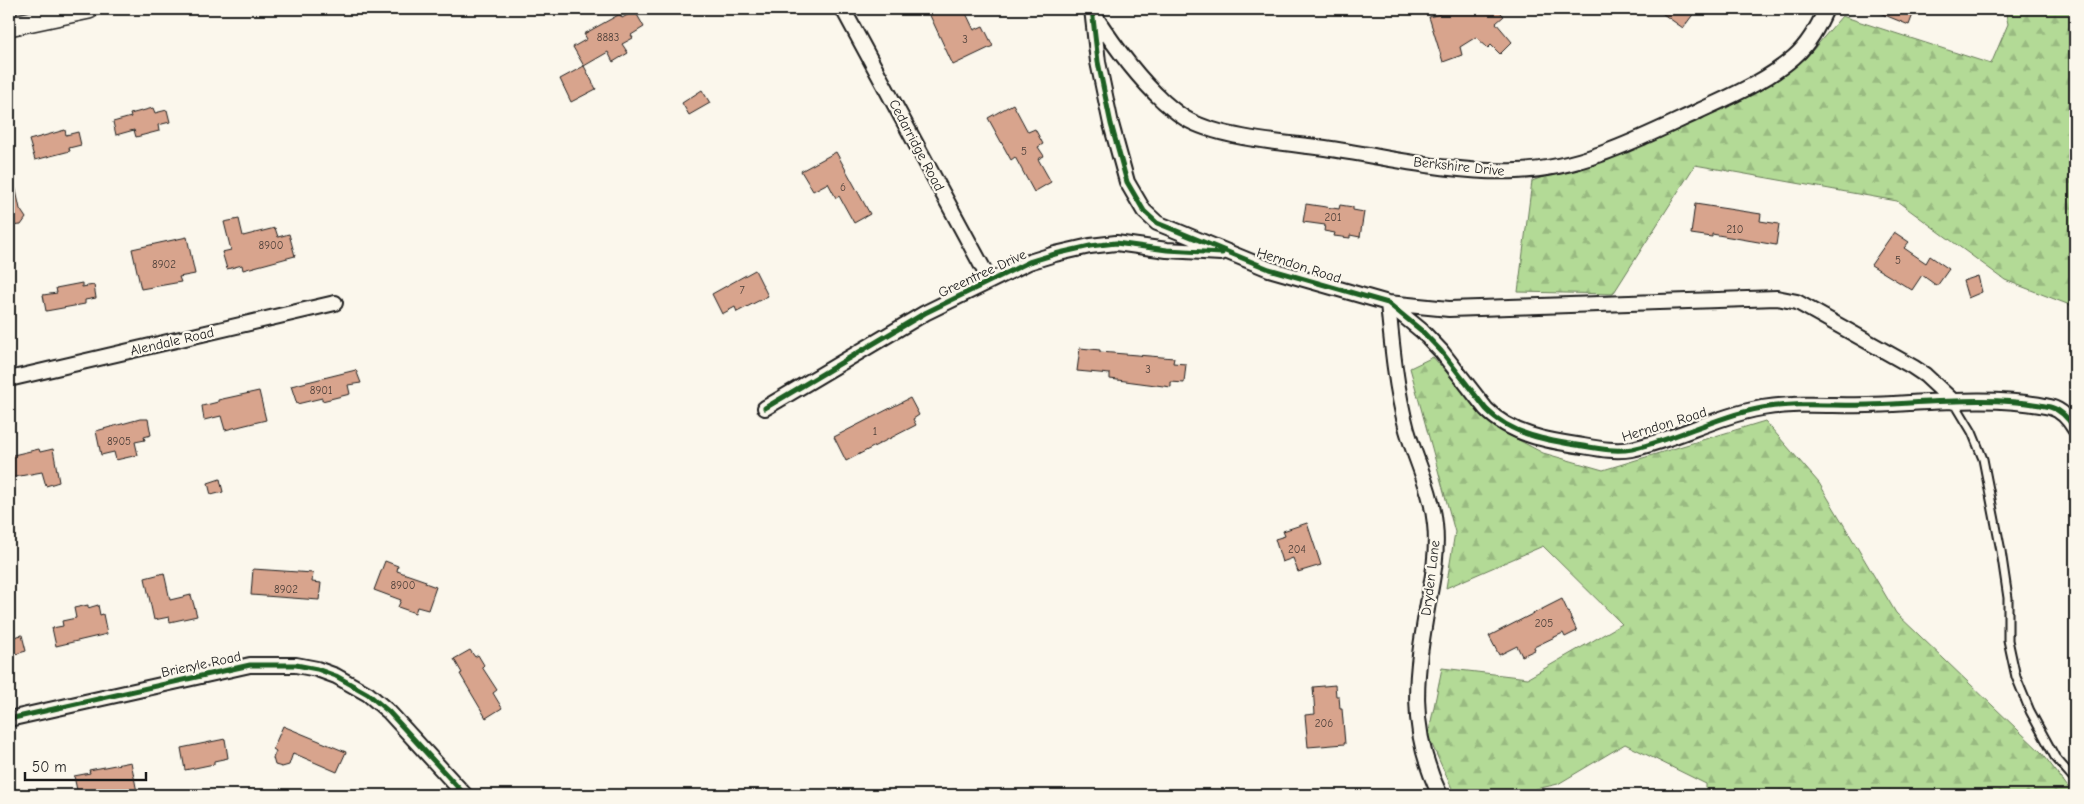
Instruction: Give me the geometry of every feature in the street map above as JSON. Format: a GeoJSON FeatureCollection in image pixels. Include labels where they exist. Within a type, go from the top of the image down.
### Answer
{"type":"FeatureCollection","features":[{"type":"Feature","properties":{"kind":"main road"},"geometry":{"type":"LineString","coordinates":[[9,26],[89,9]]}},
{"type":"Feature","properties":{"kind":"street","name":"Cedarridge Road"},"geometry":{"type":"LineString","coordinates":[[843,9],[990,281]]}},
{"type":"Feature","properties":{"kind":"street","name":"Berkshire Drive"},"geometry":{"type":"LineString","coordinates":[[1093,12],[1119,52],[1144,83],[1181,115],[1205,128],[1271,141],[1439,166],[1475,170],[1518,171],[1554,168],[1593,157],[1628,144],[1752,84],[1784,66],[1796,56],[1808,43],[1826,9]]}},
{"type":"Feature","properties":{"kind":"street","name":"Herndon Road"},"geometry":{"type":"LineString","coordinates":[[1093,12],[1098,62],[1111,124],[1127,182],[1144,212],[1158,222],[1269,269],[1388,303],[1422,331],[1441,350],[1494,418],[1532,436],[1555,442],[1612,451],[1632,449],[1730,416],[1762,408],[1798,404],[1992,401],[2052,407],[2062,412],[2075,429]]}},
{"type":"Feature","properties":{"kind":"street","name":"Greentree Drive"},"geometry":{"type":"LineString","coordinates":[[765,408],[926,313],[1029,262],[1090,246],[1126,244],[1167,250],[1234,254]]}},
{"type":"Feature","properties":{"kind":"street"},"geometry":{"type":"LineString","coordinates":[[1388,303],[1449,309],[1777,298],[1796,302],[1913,367],[1925,375],[1954,402]]}},
{"type":"Feature","properties":{"kind":"street","name":"Alendale Road"},"geometry":{"type":"LineString","coordinates":[[9,379],[335,303]]}},
{"type":"Feature","properties":{"kind":"street","name":"Dryden Lane"},"geometry":{"type":"LineString","coordinates":[[1388,303],[1394,369],[1402,409],[1435,522],[1436,561],[1418,663],[1416,694],[1422,745],[1440,795]]}},
{"type":"Feature","properties":{"kind":"street","name":"Brieryle Road"},"geometry":{"type":"LineString","coordinates":[[9,719],[245,666],[284,664],[317,669],[336,676],[368,694],[390,712],[465,795]]}},
{"type":"Feature","properties":{"kind":"lane"},"geometry":{"type":"LineString","coordinates":[[1954,402],[1972,432],[1983,459],[2001,551],[2008,598],[2008,640],[2016,677],[2030,711],[2055,757],[2075,780]]}},
{"type":"Feature","properties":{"kind":"green space"},"geometry":{"type":"Polygon","coordinates":[[[2005,9],[2075,9],[2075,307],[2005,280],[1897,201],[1695,165],[1613,294],[1518,292],[1532,181],[1727,108],[1806,58],[1842,16],[1991,64],[2008,24],[2005,9]]]}},
{"type":"Feature","properties":{"kind":"green space"},"geometry":{"type":"Polygon","coordinates":[[[1433,357],[1494,427],[1543,453],[1603,470],[1765,421],[1819,483],[1896,613],[2042,753],[2074,795],[1706,795],[1706,784],[1625,744],[1558,784],[1510,795],[1455,795],[1428,736],[1442,668],[1528,678],[1622,624],[1543,546],[1446,588],[1455,532],[1410,368],[1433,357]]]}},
{"type":"Feature","properties":{"kind":"building"},"geometry":{"type":"Polygon","coordinates":[[[927,9],[964,9],[974,30],[983,26],[993,46],[953,65],[927,9]]]}},
{"type":"Feature","properties":{"kind":"building"},"geometry":{"type":"Polygon","coordinates":[[[1439,9],[1497,9],[1504,16],[1496,23],[1512,42],[1500,54],[1491,45],[1488,48],[1476,37],[1460,47],[1462,55],[1443,62],[1429,17],[1440,14],[1439,9]]]}},
{"type":"Feature","properties":{"kind":"building"},"geometry":{"type":"Polygon","coordinates":[[[1656,9],[1697,9],[1683,28],[1656,9]]]}},
{"type":"Feature","properties":{"kind":"building"},"geometry":{"type":"Polygon","coordinates":[[[1870,9],[1915,9],[1909,25],[1870,9]]]}},
{"type":"Feature","properties":{"kind":"building"},"geometry":{"type":"Polygon","coordinates":[[[635,11],[644,27],[631,35],[633,38],[622,44],[628,53],[613,62],[608,52],[584,66],[573,47],[587,39],[584,34],[620,14],[622,18],[635,11]]]}},
{"type":"Feature","properties":{"kind":"building"},"geometry":{"type":"Polygon","coordinates":[[[584,66],[596,89],[571,102],[560,79],[584,66]]]}},
{"type":"Feature","properties":{"kind":"building"},"geometry":{"type":"Polygon","coordinates":[[[702,90],[710,103],[689,115],[682,103],[702,90]]]}},
{"type":"Feature","properties":{"kind":"building"},"geometry":{"type":"Polygon","coordinates":[[[1013,104],[1028,132],[1035,129],[1043,144],[1038,147],[1044,156],[1038,159],[1051,182],[1034,192],[1015,157],[1011,160],[988,118],[1013,104]]]}},
{"type":"Feature","properties":{"kind":"building"},"geometry":{"type":"Polygon","coordinates":[[[153,108],[155,113],[167,110],[170,122],[158,125],[159,131],[136,137],[134,130],[116,135],[113,122],[131,117],[130,114],[153,108]]]}},
{"type":"Feature","properties":{"kind":"building"},"geometry":{"type":"Polygon","coordinates":[[[65,130],[66,135],[78,132],[81,145],[69,148],[70,151],[35,160],[29,140],[65,130]]]}},
{"type":"Feature","properties":{"kind":"building"},"geometry":{"type":"Polygon","coordinates":[[[836,152],[870,214],[854,223],[839,196],[836,198],[828,183],[813,191],[801,171],[836,152]]]}},
{"type":"Feature","properties":{"kind":"building"},"geometry":{"type":"Polygon","coordinates":[[[14,181],[20,209],[26,218],[21,225],[9,226],[9,182],[14,181]]]}},
{"type":"Feature","properties":{"kind":"building"},"geometry":{"type":"Polygon","coordinates":[[[1306,204],[1339,209],[1340,205],[1353,207],[1353,210],[1364,212],[1360,237],[1350,235],[1350,238],[1334,236],[1335,233],[1324,231],[1325,225],[1303,222],[1306,204]]]}},
{"type":"Feature","properties":{"kind":"building"},"geometry":{"type":"Polygon","coordinates":[[[1695,204],[1761,214],[1760,221],[1779,224],[1776,245],[1712,234],[1712,237],[1691,234],[1695,204]]]}},
{"type":"Feature","properties":{"kind":"building"},"geometry":{"type":"Polygon","coordinates":[[[239,219],[243,236],[275,228],[278,237],[289,234],[295,256],[243,270],[242,265],[227,269],[222,252],[231,250],[224,222],[239,219]]]}},
{"type":"Feature","properties":{"kind":"building"},"geometry":{"type":"Polygon","coordinates":[[[1894,232],[1909,242],[1904,248],[1926,263],[1930,256],[1949,269],[1937,286],[1922,275],[1912,290],[1871,265],[1894,232]]]}},
{"type":"Feature","properties":{"kind":"building"},"geometry":{"type":"Polygon","coordinates":[[[187,237],[195,274],[179,277],[181,282],[141,289],[132,249],[187,237]]]}},
{"type":"Feature","properties":{"kind":"building"},"geometry":{"type":"Polygon","coordinates":[[[755,270],[768,296],[737,312],[735,307],[722,314],[712,294],[755,270]]]}},
{"type":"Feature","properties":{"kind":"building"},"geometry":{"type":"Polygon","coordinates":[[[1978,276],[1982,292],[1968,298],[1963,281],[1978,276]]]}},
{"type":"Feature","properties":{"kind":"building"},"geometry":{"type":"Polygon","coordinates":[[[82,283],[82,287],[94,285],[96,298],[85,300],[85,304],[46,311],[43,295],[57,293],[56,288],[82,283]]]}},
{"type":"Feature","properties":{"kind":"building"},"geometry":{"type":"Polygon","coordinates":[[[1080,348],[1100,350],[1100,352],[1174,358],[1173,363],[1186,364],[1184,383],[1171,382],[1171,387],[1110,379],[1110,374],[1077,371],[1080,348]]]}},
{"type":"Feature","properties":{"kind":"building"},"geometry":{"type":"Polygon","coordinates":[[[356,370],[361,383],[348,385],[350,394],[322,401],[322,398],[297,404],[291,386],[356,370]]]}},
{"type":"Feature","properties":{"kind":"building"},"geometry":{"type":"Polygon","coordinates":[[[259,391],[266,420],[225,430],[221,416],[204,420],[202,406],[218,402],[218,400],[259,391]]]}},
{"type":"Feature","properties":{"kind":"building"},"geometry":{"type":"Polygon","coordinates":[[[910,398],[919,415],[913,419],[916,425],[846,461],[834,437],[910,398]]]}},
{"type":"Feature","properties":{"kind":"building"},"geometry":{"type":"Polygon","coordinates":[[[140,419],[148,419],[151,435],[144,437],[145,440],[135,442],[138,455],[116,460],[114,452],[101,455],[96,431],[140,419]]]}},
{"type":"Feature","properties":{"kind":"building"},"geometry":{"type":"Polygon","coordinates":[[[39,449],[40,452],[53,449],[59,482],[46,486],[42,472],[9,478],[9,456],[39,449]]]}},
{"type":"Feature","properties":{"kind":"building"},"geometry":{"type":"Polygon","coordinates":[[[220,479],[223,492],[211,495],[208,483],[220,479]]]}},
{"type":"Feature","properties":{"kind":"building"},"geometry":{"type":"Polygon","coordinates":[[[1307,523],[1321,565],[1298,572],[1293,558],[1282,562],[1275,539],[1285,536],[1283,531],[1307,523]]]}},
{"type":"Feature","properties":{"kind":"building"},"geometry":{"type":"Polygon","coordinates":[[[385,561],[398,566],[397,571],[426,581],[425,583],[436,587],[428,610],[417,607],[415,613],[398,607],[401,600],[374,590],[385,561]]]}},
{"type":"Feature","properties":{"kind":"building"},"geometry":{"type":"Polygon","coordinates":[[[253,569],[313,573],[312,582],[321,583],[319,600],[251,595],[253,569]]]}},
{"type":"Feature","properties":{"kind":"building"},"geometry":{"type":"Polygon","coordinates":[[[164,573],[170,600],[191,595],[197,616],[170,622],[169,617],[154,620],[145,578],[164,573]]]}},
{"type":"Feature","properties":{"kind":"building"},"geometry":{"type":"Polygon","coordinates":[[[1562,599],[1577,631],[1565,637],[1563,633],[1534,647],[1535,650],[1522,656],[1517,646],[1499,655],[1489,636],[1562,599]]]}},
{"type":"Feature","properties":{"kind":"building"},"geometry":{"type":"Polygon","coordinates":[[[88,605],[88,608],[98,605],[100,615],[103,614],[107,634],[56,646],[52,628],[63,626],[62,621],[76,618],[74,608],[88,605]]]}},
{"type":"Feature","properties":{"kind":"building"},"geometry":{"type":"Polygon","coordinates":[[[22,635],[26,651],[9,656],[9,638],[22,635]]]}},
{"type":"Feature","properties":{"kind":"building"},"geometry":{"type":"Polygon","coordinates":[[[470,650],[475,657],[478,655],[484,665],[482,667],[497,690],[493,693],[502,708],[486,718],[460,674],[462,673],[454,659],[470,650]]]}},
{"type":"Feature","properties":{"kind":"building"},"geometry":{"type":"Polygon","coordinates":[[[1335,685],[1336,696],[1339,696],[1340,709],[1342,709],[1345,744],[1308,747],[1305,715],[1315,714],[1313,687],[1335,685]]]}},
{"type":"Feature","properties":{"kind":"building"},"geometry":{"type":"Polygon","coordinates":[[[283,726],[346,752],[337,772],[293,753],[289,765],[282,767],[275,765],[273,758],[276,751],[273,749],[283,726]]]}},
{"type":"Feature","properties":{"kind":"building"},"geometry":{"type":"Polygon","coordinates":[[[225,739],[228,758],[214,761],[214,764],[185,770],[181,748],[225,739]]]}},
{"type":"Feature","properties":{"kind":"building"},"geometry":{"type":"Polygon","coordinates":[[[131,762],[137,792],[120,795],[78,795],[74,776],[90,773],[89,770],[131,762]]]}},
{"type":"Feature","properties":{"kind":"cycle path"},"geometry":{"type":"LineString","coordinates":[[1092,9],[1098,62],[1111,124],[1127,182],[1144,211],[1157,223],[1269,269],[1388,303],[1422,331],[1441,351],[1486,409],[1496,418],[1519,431],[1557,442],[1602,449],[1626,450],[1665,440],[1729,416],[1775,406],[1984,401],[2007,401],[2050,407],[2065,415],[2075,429]]}},
{"type":"Feature","properties":{"kind":"cycle path"},"geometry":{"type":"LineString","coordinates":[[765,408],[925,313],[1029,262],[1090,246],[1116,243],[1167,250],[1222,253]]}},
{"type":"Feature","properties":{"kind":"cycle path"},"geometry":{"type":"LineString","coordinates":[[9,719],[250,665],[296,665],[317,669],[336,676],[368,694],[389,712],[465,795]]}}]}
